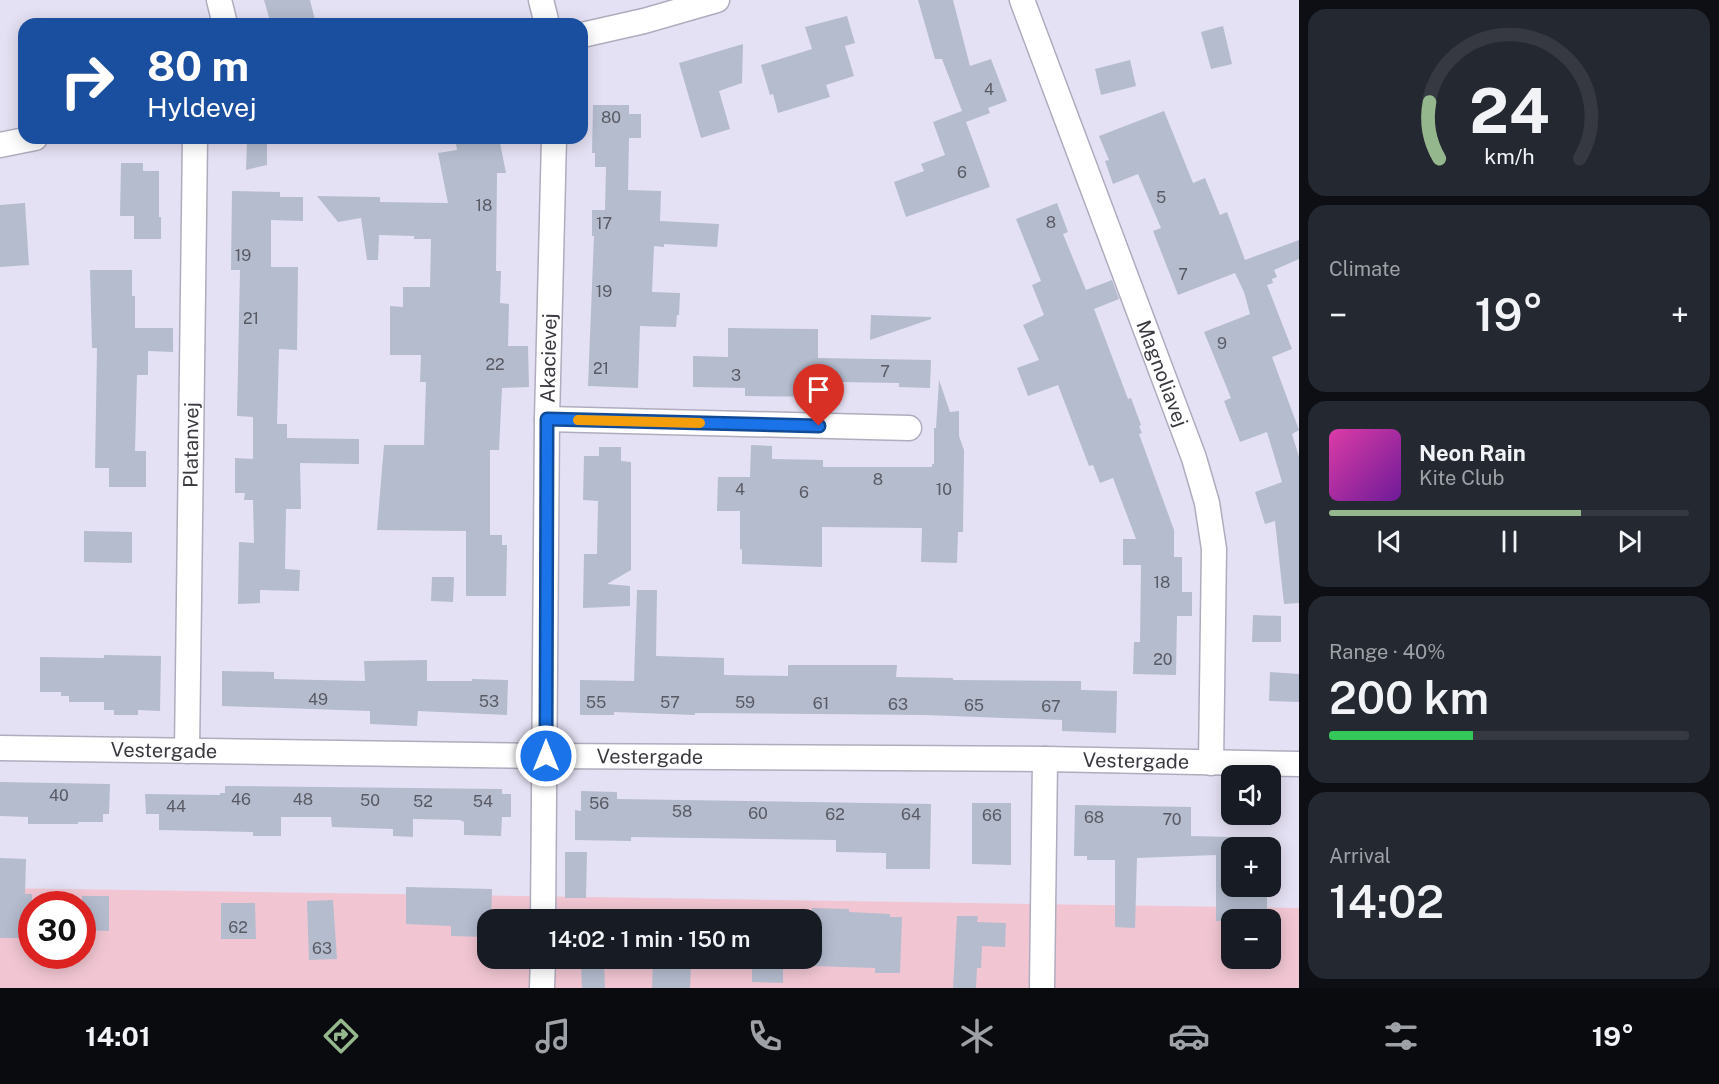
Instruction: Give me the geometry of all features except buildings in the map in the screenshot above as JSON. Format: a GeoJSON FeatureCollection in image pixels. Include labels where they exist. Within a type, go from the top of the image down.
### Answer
{"type":"FeatureCollection","features":[{"type":"Feature","properties":{"kind":"street"},"geometry":{"type":"LineString","coordinates":[[219,0],[224,18]]}},
{"type":"Feature","properties":{"kind":"street"},"geometry":{"type":"LineString","coordinates":[[541,0],[546,18]]}},
{"type":"Feature","properties":{"kind":"street"},"geometry":{"type":"LineString","coordinates":[[588,34],[644,21],[717,0]]}},
{"type":"Feature","properties":{"kind":"street","name":"Magnoliavej"},"geometry":{"type":"LineString","coordinates":[[1023,0],[1194,458],[1207,503],[1214,549],[1211,763]]}},
{"type":"Feature","properties":{"kind":"street"},"geometry":{"type":"LineString","coordinates":[[0,145],[18,141]]}},
{"type":"Feature","properties":{"kind":"street","name":"Platanvej"},"geometry":{"type":"LineString","coordinates":[[188,751],[195,144]]}},
{"type":"Feature","properties":{"kind":"street","name":"Akacievej"},"geometry":{"type":"LineString","coordinates":[[543,909],[547,419],[554,144]]}},
{"type":"Feature","properties":{"kind":"street"},"geometry":{"type":"LineString","coordinates":[[547,419],[909,428]]}},
{"type":"Feature","properties":{"kind":"street","name":"Vestergade"},"geometry":{"type":"LineString","coordinates":[[0,748],[546,756],[1045,759],[1299,764]]}},
{"type":"Feature","properties":{"kind":"street"},"geometry":{"type":"LineString","coordinates":[[1042,988],[1045,759]]}},
{"type":"Feature","properties":{"kind":"street"},"geometry":{"type":"LineString","coordinates":[[542,988],[543,969]]}},
{"type":"Feature","properties":{"kind":"shaded area"},"geometry":{"type":"Polygon","coordinates":[[[0,888],[1299,908],[1299,988],[0,988],[0,888]]]}},
{"type":"Feature","properties":{"kind":"slow traffic"},"geometry":{"type":"LineString","coordinates":[[578,420],[700,423]]}},
{"type":"Feature","properties":{"kind":"route"},"geometry":{"type":"LineString","coordinates":[[546,756],[547,419],[819,426]]}}]}
